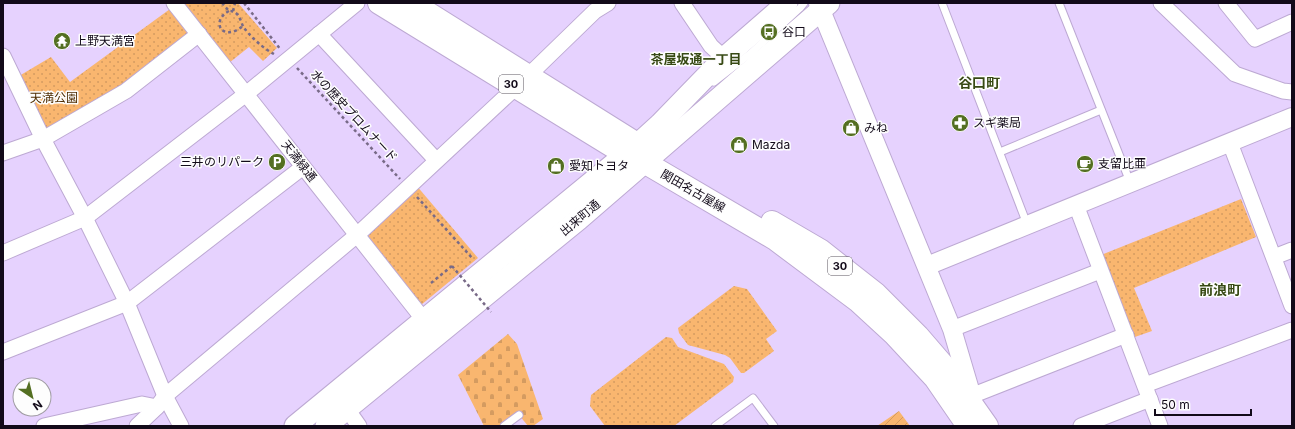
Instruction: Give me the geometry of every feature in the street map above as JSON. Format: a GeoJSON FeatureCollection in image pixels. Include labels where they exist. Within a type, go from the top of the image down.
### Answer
{"type":"FeatureCollection","features":[{"type":"Feature","properties":{"kind":"main road","name":"関田名古屋線"},"geometry":{"type":"LineString","coordinates":[[379,3],[522,81],[775,239],[858,300],[895,335],[935,378],[986,426]]}},
{"type":"Feature","properties":{"kind":"main road","name":"関田名古屋線"},"geometry":{"type":"LineString","coordinates":[[412,3],[522,81]]}},
{"type":"Feature","properties":{"kind":"main road","name":"出来町通"},"geometry":{"type":"LineString","coordinates":[[326,426],[353,418],[579,219],[640,154],[660,124],[724,58],[787,3]]}},
{"type":"Feature","properties":{"kind":"main road","name":"出来町通"},"geometry":{"type":"LineString","coordinates":[[295,426],[424,320],[780,46],[817,4]]}},
{"type":"Feature","properties":{"kind":"street","name":"天満緑通"},"geometry":{"type":"LineString","coordinates":[[174,3],[424,320]]}},
{"type":"Feature","properties":{"kind":"street"},"geometry":{"type":"LineString","coordinates":[[3,253],[85,218],[246,94],[357,3]]}},
{"type":"Feature","properties":{"kind":"street"},"geometry":{"type":"LineString","coordinates":[[682,3],[712,46],[724,58]]}},
{"type":"Feature","properties":{"kind":"street"},"geometry":{"type":"LineString","coordinates":[[1162,3],[1235,74],[1283,91],[1292,92]]}},
{"type":"Feature","properties":{"kind":"street"},"geometry":{"type":"LineString","coordinates":[[1226,3],[1255,39],[1292,22]]}},
{"type":"Feature","properties":{"kind":"street"},"geometry":{"type":"LineString","coordinates":[[817,4],[952,328],[970,412],[1126,335]]}},
{"type":"Feature","properties":{"kind":"street"},"geometry":{"type":"LineString","coordinates":[[137,426],[161,401],[357,235],[522,81],[596,6]]}},
{"type":"Feature","properties":{"kind":"street"},"geometry":{"type":"LineString","coordinates":[[3,153],[43,139],[126,91],[199,34]]}},
{"type":"Feature","properties":{"kind":"street"},"geometry":{"type":"LineString","coordinates":[[319,34],[436,160]]}},
{"type":"Feature","properties":{"kind":"street"},"geometry":{"type":"LineString","coordinates":[[4,60],[127,303],[161,401],[181,426]]}},
{"type":"Feature","properties":{"kind":"street"},"geometry":{"type":"LineString","coordinates":[[927,266],[1292,117]]}},
{"type":"Feature","properties":{"kind":"street"},"geometry":{"type":"LineString","coordinates":[[1230,143],[1292,306]]}},
{"type":"Feature","properties":{"kind":"street"},"geometry":{"type":"LineString","coordinates":[[3,352],[127,303],[303,167]]}},
{"type":"Feature","properties":{"kind":"street"},"geometry":{"type":"LineString","coordinates":[[1076,205],[1160,426]]}},
{"type":"Feature","properties":{"kind":"street"},"geometry":{"type":"LineString","coordinates":[[1274,257],[1292,250]]}},
{"type":"Feature","properties":{"kind":"street"},"geometry":{"type":"LineString","coordinates":[[952,328],[1100,271]]}},
{"type":"Feature","properties":{"kind":"street"},"geometry":{"type":"LineString","coordinates":[[1084,425],[1147,392],[1292,330]]}},
{"type":"Feature","properties":{"kind":"street"},"geometry":{"type":"LineString","coordinates":[[44,426],[161,401]]}},
{"type":"Feature","properties":{"kind":"lane"},"geometry":{"type":"LineString","coordinates":[[942,3],[1027,224]]}},
{"type":"Feature","properties":{"kind":"lane"},"geometry":{"type":"LineString","coordinates":[[1059,3],[1130,182]]}},
{"type":"Feature","properties":{"kind":"lane"},"geometry":{"type":"LineString","coordinates":[[660,124],[751,53],[800,8],[817,4]]}},
{"type":"Feature","properties":{"kind":"lane"},"geometry":{"type":"LineString","coordinates":[[1000,152],[1101,110]]}},
{"type":"Feature","properties":{"kind":"lane"},"geometry":{"type":"LineString","coordinates":[[715,426],[753,398],[774,426]]}},
{"type":"Feature","properties":{"kind":"lane"},"geometry":{"type":"LineString","coordinates":[[504,426],[519,415]]}},
{"type":"Feature","properties":{"kind":"path"},"geometry":{"type":"LineString","coordinates":[[222,3],[228,11]]}},
{"type":"Feature","properties":{"kind":"path"},"geometry":{"type":"LineString","coordinates":[[233,11],[235,3]]}},
{"type":"Feature","properties":{"kind":"path"},"geometry":{"type":"LineString","coordinates":[[244,3],[285,55]]}},
{"type":"Feature","properties":{"kind":"path"},"geometry":{"type":"LineString","coordinates":[[243,26],[234,33],[228,33],[223,31],[219,21],[228,11],[233,11],[240,17],[243,26],[262,47],[278,56]]}},
{"type":"Feature","properties":{"kind":"path","name":"水の歴史プロムナード"},"geometry":{"type":"LineString","coordinates":[[296,67],[405,184]]}},
{"type":"Feature","properties":{"kind":"path"},"geometry":{"type":"LineString","coordinates":[[416,196],[474,261]]}},
{"type":"Feature","properties":{"kind":"path"},"geometry":{"type":"LineString","coordinates":[[431,283],[452,266],[491,312]]}},
{"type":"Feature","properties":{"kind":"green space"},"geometry":{"type":"Polygon","coordinates":[[[182,3],[238,3],[277,48],[263,61],[249,47],[229,63],[182,3]]]}},
{"type":"Feature","properties":{"kind":"green space","name":"天満公園"},"geometry":{"type":"Polygon","coordinates":[[[170,9],[190,33],[121,86],[45,131],[19,76],[51,57],[70,82],[170,9]]]}},
{"type":"Feature","properties":{"kind":"green space"},"geometry":{"type":"Polygon","coordinates":[[[416,185],[478,258],[421,305],[368,237],[369,230],[416,185]]]}},
{"type":"Feature","properties":{"kind":"green space"},"geometry":{"type":"Polygon","coordinates":[[[1241,199],[1256,237],[1134,288],[1152,331],[1132,338],[1101,255],[1241,199]]]}},
{"type":"Feature","properties":{"kind":"green space"},"geometry":{"type":"Polygon","coordinates":[[[734,286],[747,289],[777,331],[766,339],[774,351],[744,373],[741,373],[730,358],[725,355],[688,345],[679,333],[678,328],[734,286]]]}},
{"type":"Feature","properties":{"kind":"green space"},"geometry":{"type":"Polygon","coordinates":[[[508,334],[517,344],[543,419],[533,426],[528,426],[519,415],[504,426],[484,426],[458,375],[508,334]]]}},
{"type":"Feature","properties":{"kind":"green space"},"geometry":{"type":"Polygon","coordinates":[[[666,337],[672,338],[678,347],[724,364],[734,377],[733,382],[674,426],[605,426],[590,406],[591,395],[666,337]]]}},
{"type":"Feature","properties":{"kind":"green space"},"geometry":{"type":"Polygon","coordinates":[[[899,411],[910,426],[877,426],[899,411]]]}},
{"type":"Feature","properties":{"kind":"place","name":"谷口"},"geometry":{"type":"Point","coordinates":[769,32]}},
{"type":"Feature","properties":{"kind":"place","name":"上野天満宮"},"geometry":{"type":"Point","coordinates":[62,41]}},
{"type":"Feature","properties":{"kind":"place","name":"スギ薬局"},"geometry":{"type":"Point","coordinates":[960,123]}},
{"type":"Feature","properties":{"kind":"place","name":"みね"},"geometry":{"type":"Point","coordinates":[851,128]}},
{"type":"Feature","properties":{"kind":"place","name":"Mazda"},"geometry":{"type":"Point","coordinates":[739,145]}},
{"type":"Feature","properties":{"kind":"place","name":"三井のリパーク"},"geometry":{"type":"Point","coordinates":[277,162]}},
{"type":"Feature","properties":{"kind":"place","name":"支留比亜"},"geometry":{"type":"Point","coordinates":[1085,164]}},
{"type":"Feature","properties":{"kind":"place","name":"愛知トヨタ"},"geometry":{"type":"Point","coordinates":[556,166]}},
{"type":"Feature","properties":{"kind":"district","name":"茶屋坂通一丁目"},"geometry":{"type":"Point","coordinates":[696,59]}},
{"type":"Feature","properties":{"kind":"district","name":"谷口町"},"geometry":{"type":"Point","coordinates":[979,83]}},
{"type":"Feature","properties":{"kind":"district","name":"前浪町"},"geometry":{"type":"Point","coordinates":[1220,290]}}]}
